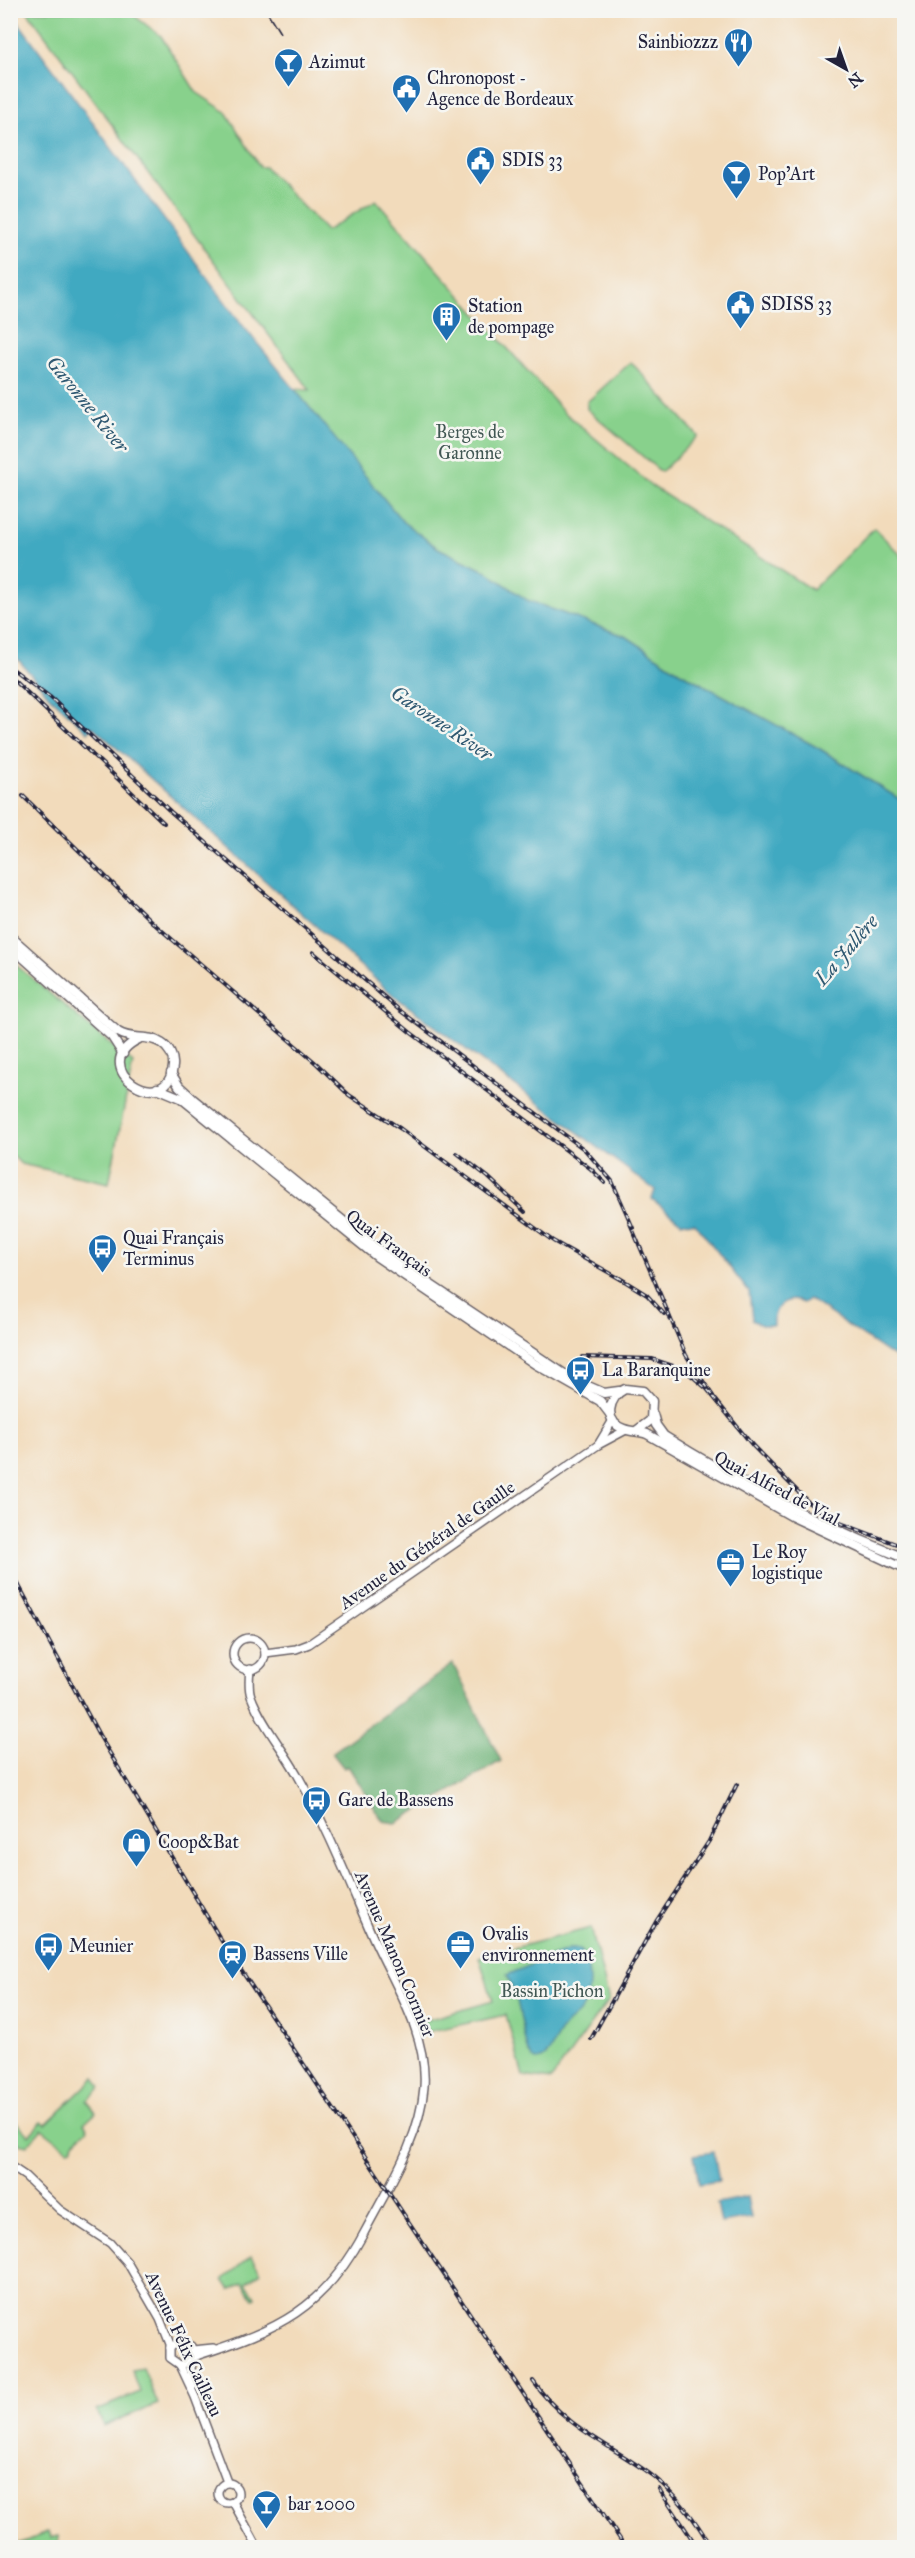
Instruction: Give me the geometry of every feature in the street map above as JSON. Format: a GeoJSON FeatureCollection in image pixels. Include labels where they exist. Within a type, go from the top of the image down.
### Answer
{"type":"FeatureCollection","features":[{"type":"Feature","properties":{"kind":"main road"},"geometry":{"type":"LineString","coordinates":[[10,936],[112,1028],[127,1037],[154,1039],[166,1047],[172,1059],[171,1074],[157,1088],[142,1089],[128,1081],[122,1068],[123,1054],[127,1047],[140,1039]]}},
{"type":"Feature","properties":{"kind":"main road"},"geometry":{"type":"LineString","coordinates":[[10,946],[112,1037],[123,1054]]}},
{"type":"Feature","properties":{"kind":"main road","name":"Quai Français"},"geometry":{"type":"LineString","coordinates":[[171,1074],[179,1086],[193,1099],[383,1253],[572,1379],[604,1393],[620,1391]]}},
{"type":"Feature","properties":{"kind":"main road","name":"Quai Français"},"geometry":{"type":"LineString","coordinates":[[157,1088],[181,1098],[377,1257],[535,1364],[600,1401],[612,1417]]}},
{"type":"Feature","properties":{"kind":"main road"},"geometry":{"type":"LineString","coordinates":[[631,1387],[643,1390],[652,1401],[653,1414],[647,1425],[636,1431],[626,1430],[612,1417],[611,1401],[620,1391],[631,1387]]}},
{"type":"Feature","properties":{"kind":"main road","name":"Quai Alfred de Vial"},"geometry":{"type":"LineString","coordinates":[[653,1414],[656,1425],[664,1436],[716,1466],[834,1529],[904,1558]]}},
{"type":"Feature","properties":{"kind":"main road","name":"Quai Alfred de Vial"},"geometry":{"type":"LineString","coordinates":[[636,1431],[647,1434],[793,1517],[904,1569]]}},
{"type":"Feature","properties":{"kind":"street","name":"Avenue du Général de Gaulle"},"geometry":{"type":"LineString","coordinates":[[598,1445],[612,1417]]}},
{"type":"Feature","properties":{"kind":"street","name":"Avenue du Général de Gaulle"},"geometry":{"type":"LineString","coordinates":[[265,1653],[296,1650],[309,1644],[598,1445],[626,1430]]}},
{"type":"Feature","properties":{"kind":"street"},"geometry":{"type":"LineString","coordinates":[[245,1639],[254,1639],[262,1644],[265,1653],[259,1666],[250,1669],[237,1663],[234,1654],[237,1644],[245,1639]]}},
{"type":"Feature","properties":{"kind":"street","name":"Avenue Manon Cormier"},"geometry":{"type":"LineString","coordinates":[[193,2353],[239,2342],[286,2322],[339,2273],[362,2237],[405,2155],[418,2118],[424,2086],[418,2042],[404,2003],[310,1799],[250,1696],[250,1669]]}},
{"type":"Feature","properties":{"kind":"street","name":"Avenue Félix Cailleau"},"geometry":{"type":"LineString","coordinates":[[10,2166],[25,2176],[60,2210],[110,2243],[128,2262],[160,2319],[172,2361],[180,2365],[195,2397],[227,2482]]}},
{"type":"Feature","properties":{"kind":"street"},"geometry":{"type":"LineString","coordinates":[[160,2319],[180,2341],[188,2343],[193,2353],[189,2371],[195,2397]]}},
{"type":"Feature","properties":{"kind":"street"},"geometry":{"type":"LineString","coordinates":[[170,2348],[180,2341]]}},
{"type":"Feature","properties":{"kind":"street"},"geometry":{"type":"LineString","coordinates":[[180,2365],[188,2363],[193,2353]]}},
{"type":"Feature","properties":{"kind":"street"},"geometry":{"type":"LineString","coordinates":[[227,2482],[235,2485],[238,2490],[238,2496],[233,2502],[224,2502],[218,2495],[219,2489],[227,2482]]}},
{"type":"Feature","properties":{"kind":"street"},"geometry":{"type":"LineString","coordinates":[[233,2502],[258,2547]]}},
{"type":"Feature","properties":{"kind":"green space","name":"Berges de Garonne"},"geometry":{"type":"Polygon","coordinates":[[[27,11],[128,11],[161,36],[196,92],[226,112],[260,167],[265,167],[326,231],[376,200],[564,412],[653,487],[812,590],[874,528],[904,558],[904,802],[820,749],[680,672],[627,637],[527,600],[487,572],[438,548],[403,522],[293,389],[310,390],[27,11]]]}},
{"type":"Feature","properties":{"kind":"green space"},"geometry":{"type":"Polygon","coordinates":[[[631,362],[698,436],[661,472],[587,409],[587,402],[631,362]]]}},
{"type":"Feature","properties":{"kind":"green space"},"geometry":{"type":"Polygon","coordinates":[[[10,960],[133,1063],[109,1183],[21,1164],[11,1154],[10,960]]]}},
{"type":"Feature","properties":{"kind":"green space"},"geometry":{"type":"Polygon","coordinates":[[[453,1664],[501,1761],[396,1823],[383,1821],[348,1766],[344,1768],[332,1753],[453,1664]]]}},
{"type":"Feature","properties":{"kind":"green space","name":"Bassin Pichon"},"geometry":{"type":"Polygon","coordinates":[[[591,1928],[609,2000],[551,2080],[523,2076],[506,2015],[427,2032],[423,2021],[493,2001],[479,1957],[591,1928]]]}},
{"type":"Feature","properties":{"kind":"green space"},"geometry":{"type":"Polygon","coordinates":[[[95,2077],[101,2087],[87,2101],[96,2112],[84,2123],[88,2129],[74,2142],[72,2148],[68,2149],[42,2129],[27,2146],[19,2144],[11,2136],[11,2117],[29,2135],[42,2122],[46,2124],[95,2077]]]}},
{"type":"Feature","properties":{"kind":"green space"},"geometry":{"type":"Polygon","coordinates":[[[251,2256],[261,2272],[246,2283],[256,2298],[253,2299],[243,2283],[230,2290],[223,2280],[251,2256]]]}},
{"type":"Feature","properties":{"kind":"green space"},"geometry":{"type":"Polygon","coordinates":[[[143,2368],[158,2404],[103,2426],[97,2410],[140,2392],[132,2370],[143,2368]]]}},
{"type":"Feature","properties":{"kind":"green space"},"geometry":{"type":"Polygon","coordinates":[[[48,2532],[50,2538],[58,2536],[59,2547],[11,2547],[48,2532]]]}},
{"type":"Feature","properties":{"kind":"water"},"geometry":{"type":"Polygon","coordinates":[[[10,11],[240,322],[403,522],[438,548],[487,572],[527,600],[627,637],[680,672],[820,749],[904,802],[904,1364],[809,1299],[803,1303],[791,1301],[781,1304],[775,1313],[774,1325],[761,1325],[752,1319],[749,1292],[695,1223],[681,1222],[652,1199],[655,1190],[393,995],[93,727],[88,732],[49,696],[11,651],[10,11]]]}},
{"type":"Feature","properties":{"kind":"water","name":"Bassin Pichon"},"geometry":{"type":"Polygon","coordinates":[[[569,1949],[579,1949],[586,1962],[589,1988],[585,2005],[563,2028],[548,2054],[534,2060],[528,2050],[516,1996],[507,1975],[569,1949]]]}},
{"type":"Feature","properties":{"kind":"water"},"geometry":{"type":"Polygon","coordinates":[[[714,2152],[719,2181],[699,2184],[694,2155],[714,2152]]]}},
{"type":"Feature","properties":{"kind":"water"},"geometry":{"type":"Polygon","coordinates":[[[747,2197],[751,2218],[721,2223],[717,2203],[747,2197]]]}},
{"type":"Feature","properties":{"kind":"tram line"},"geometry":{"type":"LineString","coordinates":[[266,10],[280,33]]}},
{"type":"Feature","properties":{"kind":"railway"},"geometry":{"type":"LineString","coordinates":[[10,667],[50,697],[171,812],[398,1009],[585,1150],[612,1181],[633,1228]]}},
{"type":"Feature","properties":{"kind":"railway"},"geometry":{"type":"LineString","coordinates":[[10,676],[164,823]]}},
{"type":"Feature","properties":{"kind":"railway"},"geometry":{"type":"LineString","coordinates":[[23,796],[152,922],[317,1064],[349,1095],[401,1129],[553,1241],[624,1281]]}},
{"type":"Feature","properties":{"kind":"railway"},"geometry":{"type":"LineString","coordinates":[[313,952],[410,1032],[591,1169],[605,1183]]}},
{"type":"Feature","properties":{"kind":"railway"},"geometry":{"type":"LineString","coordinates":[[457,1153],[488,1177],[525,1212]]}},
{"type":"Feature","properties":{"kind":"railway"},"geometry":{"type":"LineString","coordinates":[[629,1221],[686,1355],[713,1396]]}},
{"type":"Feature","properties":{"kind":"railway"},"geometry":{"type":"LineString","coordinates":[[618,1277],[647,1295],[664,1314]]}},
{"type":"Feature","properties":{"kind":"railway"},"geometry":{"type":"LineString","coordinates":[[582,1357],[652,1359],[685,1370],[707,1389],[753,1446],[809,1503],[838,1522],[904,1547]]}},
{"type":"Feature","properties":{"kind":"railway"},"geometry":{"type":"LineString","coordinates":[[10,1569],[99,1735],[221,1940],[626,2548]]}},
{"type":"Feature","properties":{"kind":"railway"},"geometry":{"type":"LineString","coordinates":[[591,2039],[657,1920],[709,1841],[737,1784]]}},
{"type":"Feature","properties":{"kind":"railway"},"geometry":{"type":"LineString","coordinates":[[533,2381],[546,2398],[574,2424],[663,2485],[686,2510],[712,2548]]}},
{"type":"Feature","properties":{"kind":"railway"},"geometry":{"type":"LineString","coordinates":[[659,2489],[698,2548]]}},
{"type":"Feature","properties":{"kind":"place","name":"Sainbiozzz"},"geometry":{"type":"Point","coordinates":[739,68]}},
{"type":"Feature","properties":{"kind":"place","name":"Azimut"},"geometry":{"type":"Point","coordinates":[288,88]}},
{"type":"Feature","properties":{"kind":"place","name":"Chronopost - Agence de Bordeaux"},"geometry":{"type":"Point","coordinates":[406,114]}},
{"type":"Feature","properties":{"kind":"place","name":"SDIS 33"},"geometry":{"type":"Point","coordinates":[481,186]}},
{"type":"Feature","properties":{"kind":"place","name":"Pop’Art"},"geometry":{"type":"Point","coordinates":[737,200]}},
{"type":"Feature","properties":{"kind":"place","name":"SDISS 33"},"geometry":{"type":"Point","coordinates":[740,330]}},
{"type":"Feature","properties":{"kind":"place","name":"Station de pompage"},"geometry":{"type":"Point","coordinates":[447,342]}},
{"type":"Feature","properties":{"kind":"place","name":"Quai Français Terminus"},"geometry":{"type":"Point","coordinates":[102,1274]}},
{"type":"Feature","properties":{"kind":"place","name":"La Baranquine"},"geometry":{"type":"Point","coordinates":[581,1396]}},
{"type":"Feature","properties":{"kind":"place","name":"Le Roy logistique"},"geometry":{"type":"Point","coordinates":[731,1588]}},
{"type":"Feature","properties":{"kind":"place","name":"Gare de Bassens"},"geometry":{"type":"Point","coordinates":[317,1826]}},
{"type":"Feature","properties":{"kind":"place","name":"Coop&Bat"},"geometry":{"type":"Point","coordinates":[137,1868]}},
{"type":"Feature","properties":{"kind":"place","name":"Ovalis environnement"},"geometry":{"type":"Point","coordinates":[461,1970]}},
{"type":"Feature","properties":{"kind":"place","name":"Meunier"},"geometry":{"type":"Point","coordinates":[48,1972]}},
{"type":"Feature","properties":{"kind":"place","name":"Bassens Ville"},"geometry":{"type":"Point","coordinates":[232,1980]}},
{"type":"Feature","properties":{"kind":"place","name":"bar 2000"},"geometry":{"type":"Point","coordinates":[267,2530]}},
{"type":"Feature","properties":{"kind":"water label","name":"Garonne River"},"geometry":{"type":"Point","coordinates":[88,404]}},
{"type":"Feature","properties":{"kind":"water label","name":"Garonne River"},"geometry":{"type":"Point","coordinates":[442,723]}},
{"type":"Feature","properties":{"kind":"water label","name":"La Jallère"},"geometry":{"type":"Point","coordinates":[846,950]}}]}
